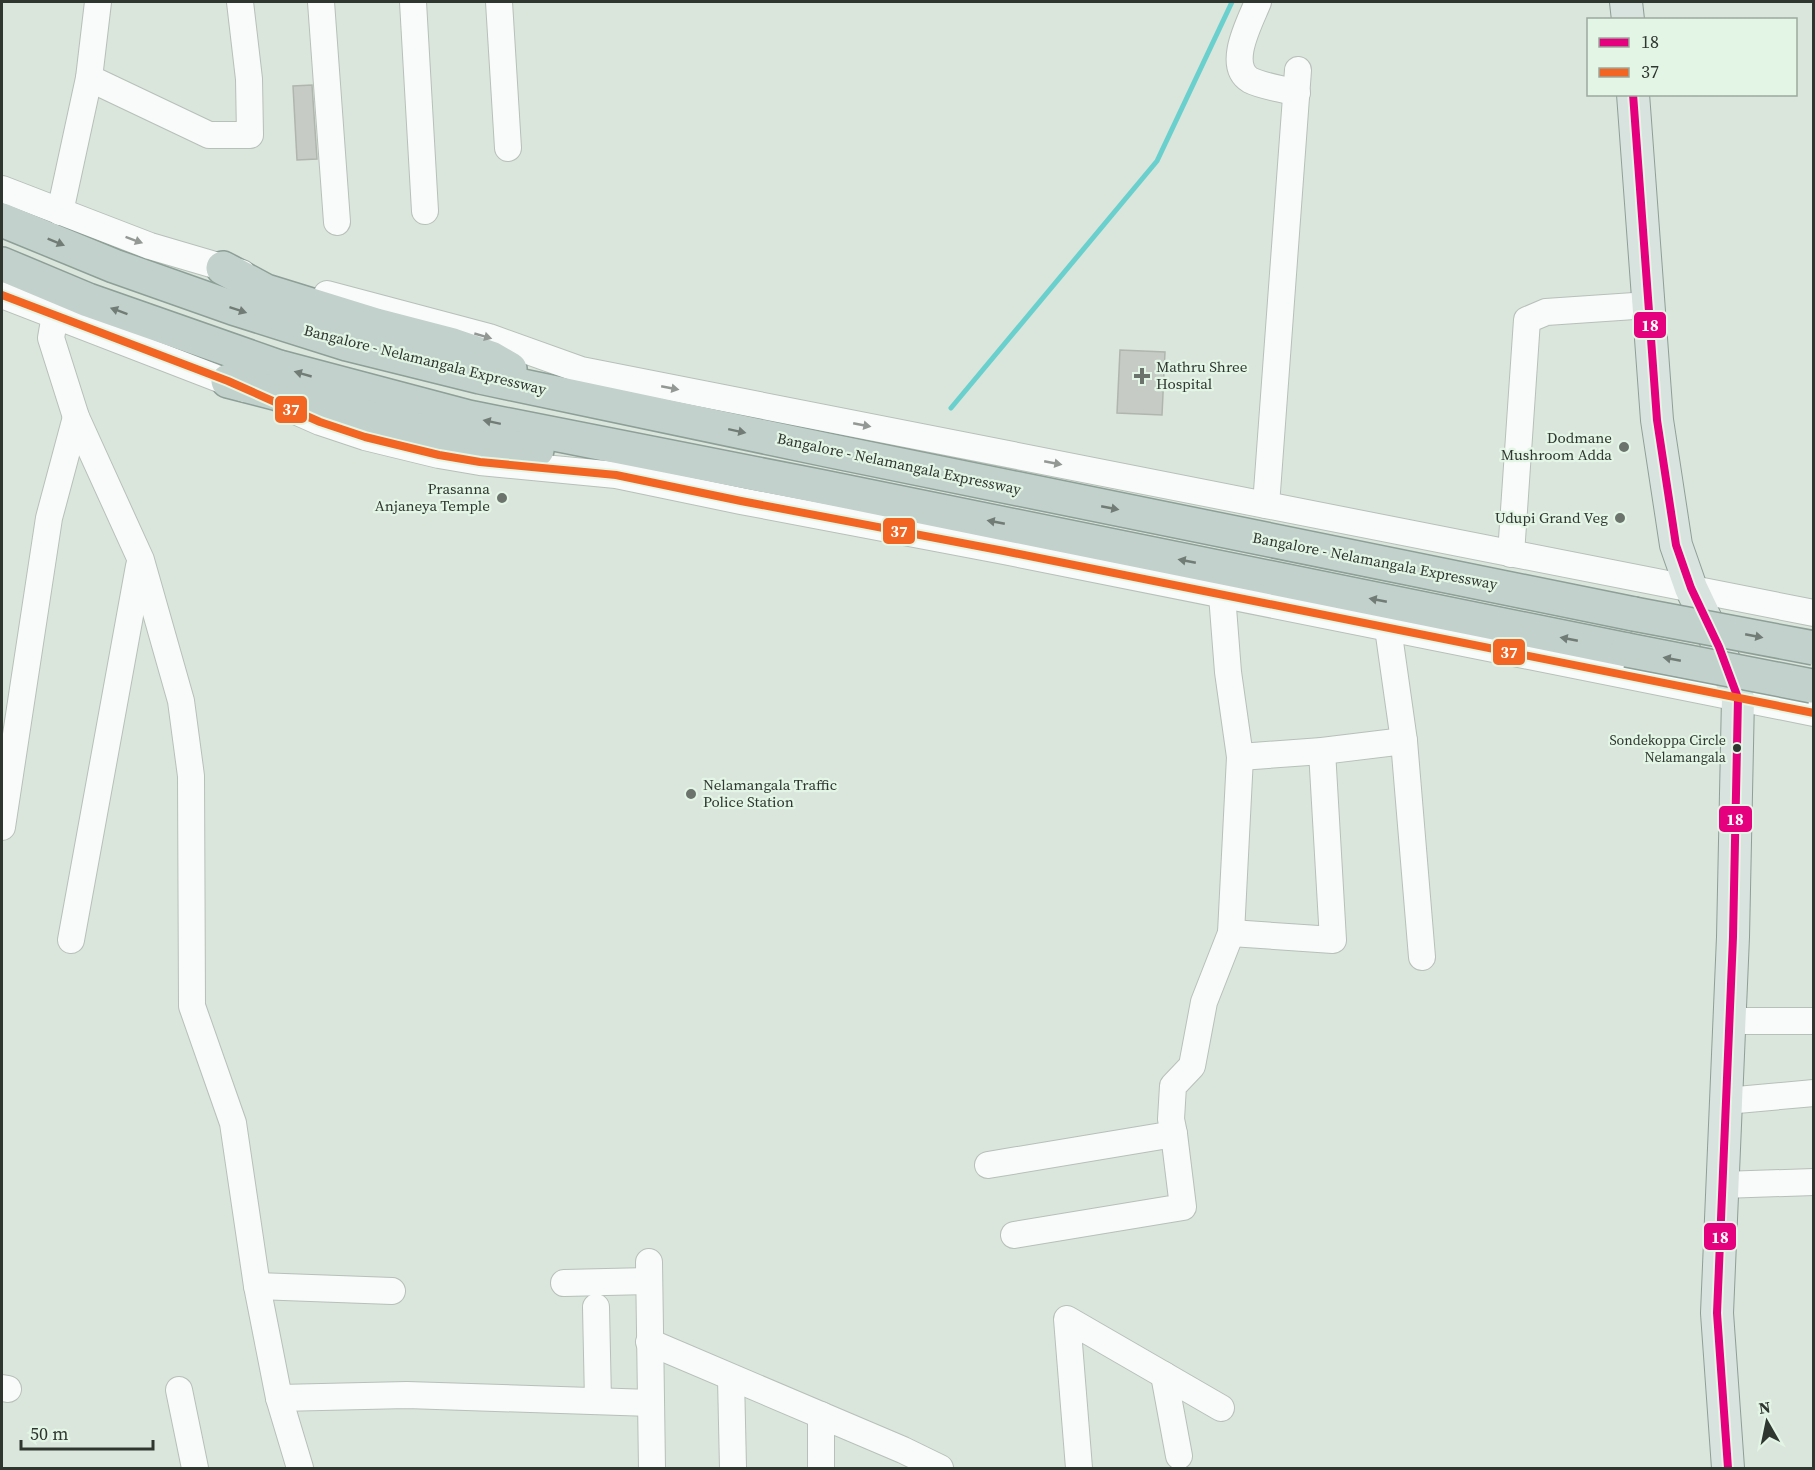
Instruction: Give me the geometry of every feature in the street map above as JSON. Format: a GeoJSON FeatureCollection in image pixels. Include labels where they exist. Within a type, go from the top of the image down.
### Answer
{"type":"FeatureCollection","features":[{"type":"Feature","properties":{"kind":"highway","name":"Bangalore - Nelamangala Expressway"},"geometry":{"type":"LineString","coordinates":[[2,220],[114,266],[233,308],[347,344],[480,377],[1634,614],[1814,648]]}},
{"type":"Feature","properties":{"kind":"highway"},"geometry":{"type":"LineString","coordinates":[[2,264],[88,300],[279,367],[468,417],[1627,650],[1813,695]]}},
{"type":"Feature","properties":{"kind":"highway"},"geometry":{"type":"LineString","coordinates":[[223,268],[266,291],[491,358],[557,393]]}},
{"type":"Feature","properties":{"kind":"highway"},"geometry":{"type":"LineString","coordinates":[[228,381],[481,444],[532,450],[632,451]]}},
{"type":"Feature","properties":{"kind":"main road"},"geometry":{"type":"LineString","coordinates":[[1626,2],[1628,18]]}},
{"type":"Feature","properties":{"kind":"main road"},"geometry":{"type":"LineString","coordinates":[[1633,96],[1657,420],[1676,545],[1691,588],[1719,647],[1738,698],[1729,1021],[1717,1313],[1728,1468]]}},
{"type":"Feature","properties":{"kind":"street"},"geometry":{"type":"LineString","coordinates":[[60,212],[89,78],[98,2]]}},
{"type":"Feature","properties":{"kind":"street"},"geometry":{"type":"LineString","coordinates":[[89,78],[209,135],[250,135],[249,79],[240,2]]}},
{"type":"Feature","properties":{"kind":"street"},"geometry":{"type":"LineString","coordinates":[[321,2],[337,222]]}},
{"type":"Feature","properties":{"kind":"street"},"geometry":{"type":"LineString","coordinates":[[413,2],[425,211]]}},
{"type":"Feature","properties":{"kind":"street"},"geometry":{"type":"LineString","coordinates":[[499,2],[508,148]]}},
{"type":"Feature","properties":{"kind":"street"},"geometry":{"type":"LineString","coordinates":[[1258,2],[1238,57],[1240,71],[1251,80],[1297,82],[1266,505]]}},
{"type":"Feature","properties":{"kind":"street"},"geometry":{"type":"LineString","coordinates":[[2,189],[150,246],[223,268],[489,337],[581,370],[1814,613]]}},
{"type":"Feature","properties":{"kind":"street"},"geometry":{"type":"LineString","coordinates":[[2,295],[228,381],[320,422],[365,437],[439,455],[480,462],[616,475],[1738,698],[1813,695]]}},
{"type":"Feature","properties":{"kind":"street"},"geometry":{"type":"LineString","coordinates":[[1511,554],[1527,320],[1546,312],[1649,305]]}},
{"type":"Feature","properties":{"kind":"street"},"geometry":{"type":"LineString","coordinates":[[55,315],[51,338],[76,417],[141,560],[181,701],[191,776],[192,1006],[233,1123],[257,1286],[279,1398],[300,1468]]}},
{"type":"Feature","properties":{"kind":"street"},"geometry":{"type":"LineString","coordinates":[[2,827],[49,518],[76,417]]}},
{"type":"Feature","properties":{"kind":"street"},"geometry":{"type":"LineString","coordinates":[[71,940],[141,560]]}},
{"type":"Feature","properties":{"kind":"street"},"geometry":{"type":"LineString","coordinates":[[1014,1235],[1183,1207],[1171,1119],[1173,1086],[1192,1066],[1204,1002],[1231,933],[1240,756],[1228,672],[1222,595]]}},
{"type":"Feature","properties":{"kind":"street"},"geometry":{"type":"LineString","coordinates":[[1388,628],[1404,741],[1422,957]]}},
{"type":"Feature","properties":{"kind":"street"},"geometry":{"type":"LineString","coordinates":[[1240,756],[1322,751],[1404,741]]}},
{"type":"Feature","properties":{"kind":"street"},"geometry":{"type":"LineString","coordinates":[[1231,933],[1333,940],[1322,751]]}},
{"type":"Feature","properties":{"kind":"street"},"geometry":{"type":"LineString","coordinates":[[1729,1021],[1814,1021]]}},
{"type":"Feature","properties":{"kind":"street"},"geometry":{"type":"LineString","coordinates":[[1726,1101],[1814,1093]]}},
{"type":"Feature","properties":{"kind":"street"},"geometry":{"type":"LineString","coordinates":[[988,1165],[1174,1134]]}},
{"type":"Feature","properties":{"kind":"street"},"geometry":{"type":"LineString","coordinates":[[1722,1185],[1814,1182]]}},
{"type":"Feature","properties":{"kind":"street"},"geometry":{"type":"LineString","coordinates":[[564,1283],[649,1271],[652,1468]]}},
{"type":"Feature","properties":{"kind":"street"},"geometry":{"type":"LineString","coordinates":[[257,1286],[392,1291]]}},
{"type":"Feature","properties":{"kind":"street"},"geometry":{"type":"LineString","coordinates":[[596,1307],[598,1401]]}},
{"type":"Feature","properties":{"kind":"street"},"geometry":{"type":"LineString","coordinates":[[1079,1468],[1067,1319],[1221,1408]]}},
{"type":"Feature","properties":{"kind":"street"},"geometry":{"type":"LineString","coordinates":[[649,1342],[821,1415],[903,1459],[940,1468]]}},
{"type":"Feature","properties":{"kind":"street"},"geometry":{"type":"LineString","coordinates":[[1164,1375],[1179,1456]]}},
{"type":"Feature","properties":{"kind":"street"},"geometry":{"type":"LineString","coordinates":[[731,1378],[733,1468]]}},
{"type":"Feature","properties":{"kind":"street"},"geometry":{"type":"LineString","coordinates":[[179,1390],[195,1468]]}},
{"type":"Feature","properties":{"kind":"street"},"geometry":{"type":"LineString","coordinates":[[279,1398],[407,1395],[651,1402]]}},
{"type":"Feature","properties":{"kind":"street"},"geometry":{"type":"LineString","coordinates":[[821,1415],[821,1468]]}},
{"type":"Feature","properties":{"kind":"building"},"geometry":{"type":"Polygon","coordinates":[[[312,85],[317,159],[297,160],[293,86],[312,85]]]}},
{"type":"Feature","properties":{"kind":"building"},"geometry":{"type":"Polygon","coordinates":[[[1120,350],[1165,352],[1162,415],[1117,413],[1120,350]]]}},
{"type":"Feature","properties":{"kind":"waterway"},"geometry":{"type":"LineString","coordinates":[[951,408],[1157,161],[1232,2]]}},
{"type":"Feature","properties":{"kind":"transit line","name":"18"},"geometry":{"type":"LineString","coordinates":[[1633,96],[1657,420],[1676,545],[1691,588],[1719,647],[1738,698],[1733,937],[1717,1313],[1728,1468]]}},
{"type":"Feature","properties":{"kind":"transit line","name":"37"},"geometry":{"type":"LineString","coordinates":[[2,295],[228,381],[320,422],[365,437],[439,455],[480,462],[616,475],[1814,713]]}},
{"type":"Feature","properties":{"kind":"place","name":"Mathru Shree Hospital"},"geometry":{"type":"Point","coordinates":[1142,376]}},
{"type":"Feature","properties":{"kind":"place","name":"Dodmane Mushroom Adda"},"geometry":{"type":"Point","coordinates":[1624,447]}},
{"type":"Feature","properties":{"kind":"place","name":"Prasanna Anjaneya Temple"},"geometry":{"type":"Point","coordinates":[502,498]}},
{"type":"Feature","properties":{"kind":"place","name":"Udupi Grand Veg"},"geometry":{"type":"Point","coordinates":[1620,518]}},
{"type":"Feature","properties":{"kind":"place","name":"Sondekoppa Circle Nelamangala"},"geometry":{"type":"Point","coordinates":[1737,748]}},
{"type":"Feature","properties":{"kind":"place","name":"Nelamangala Traffic Police Station"},"geometry":{"type":"Point","coordinates":[691,794]}}]}
